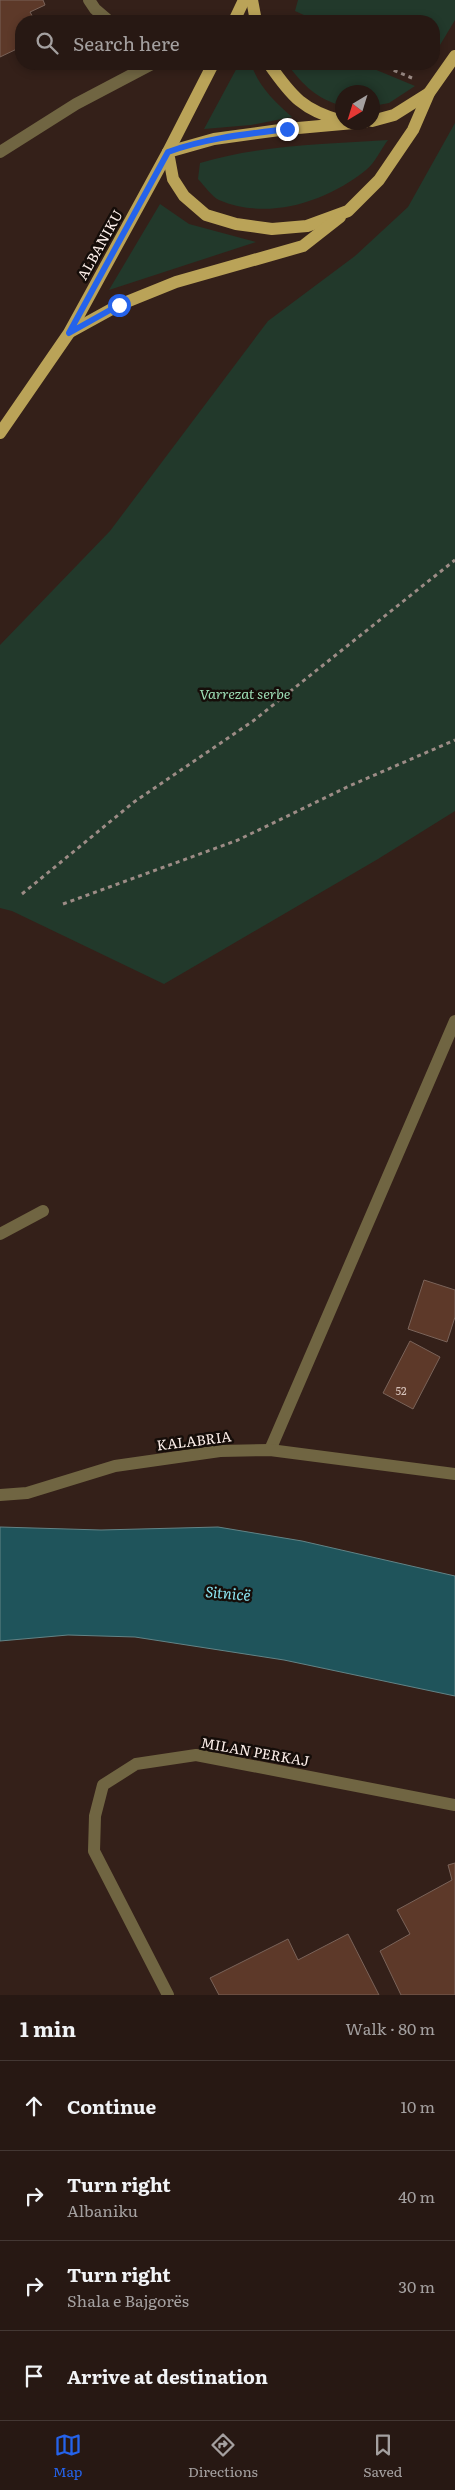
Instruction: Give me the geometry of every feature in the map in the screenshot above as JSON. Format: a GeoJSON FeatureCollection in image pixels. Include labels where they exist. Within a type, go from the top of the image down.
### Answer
{"type":"FeatureCollection","features":[{"type":"Feature","properties":{"kind":"main road"},"geometry":{"type":"LineString","coordinates":[[236,15],[244,0]]}},
{"type":"Feature","properties":{"kind":"main road"},"geometry":{"type":"LineString","coordinates":[[252,0],[255,15]]}},
{"type":"Feature","properties":{"kind":"main road"},"geometry":{"type":"LineString","coordinates":[[69,333],[119,305],[176,282],[303,246],[348,211],[379,180],[413,130],[429,93],[455,56]]}},
{"type":"Feature","properties":{"kind":"main road","name":"ALBANIKU"},"geometry":{"type":"LineString","coordinates":[[0,433],[69,333],[168,152],[210,70]]}},
{"type":"Feature","properties":{"kind":"main road"},"geometry":{"type":"LineString","coordinates":[[274,70],[291,95],[320,115],[335,119]]}},
{"type":"Feature","properties":{"kind":"main road"},"geometry":{"type":"LineString","coordinates":[[380,118],[394,114],[429,93]]}},
{"type":"Feature","properties":{"kind":"main road"},"geometry":{"type":"LineString","coordinates":[[335,125],[214,139],[189,144],[168,152],[173,179],[184,196],[206,215],[236,224],[272,229],[307,226],[348,211]]}},
{"type":"Feature","properties":{"kind":"street"},"geometry":{"type":"LineString","coordinates":[[89,0],[102,15]]}},
{"type":"Feature","properties":{"kind":"street"},"geometry":{"type":"LineString","coordinates":[[1,149],[76,104],[141,70]]}},
{"type":"Feature","properties":{"kind":"street"},"geometry":{"type":"LineString","coordinates":[[270,1450],[455,1021]]}},
{"type":"Feature","properties":{"kind":"street"},"geometry":{"type":"LineString","coordinates":[[0,1234],[43,1211]]}},
{"type":"Feature","properties":{"kind":"street","name":"KALABRIA"},"geometry":{"type":"LineString","coordinates":[[0,1494],[27,1493],[114,1466],[220,1451],[270,1450],[455,1474]]}},
{"type":"Feature","properties":{"kind":"street","name":"MILAN PERKAJ"},"geometry":{"type":"LineString","coordinates":[[168,1995],[94,1851],[95,1816],[103,1784],[136,1764],[196,1756],[455,1805]]}},
{"type":"Feature","properties":{"kind":"path"},"geometry":{"type":"LineString","coordinates":[[394,70],[413,78]]}},
{"type":"Feature","properties":{"kind":"path"},"geometry":{"type":"LineString","coordinates":[[22,894],[134,802],[253,721],[455,560]]}},
{"type":"Feature","properties":{"kind":"path"},"geometry":{"type":"LineString","coordinates":[[63,904],[238,840],[347,787],[455,740]]}},
{"type":"Feature","properties":{"kind":"green space"},"geometry":{"type":"Polygon","coordinates":[[[298,0],[455,0],[455,20],[440,45],[440,15],[304,15],[295,11],[298,0]]]}},
{"type":"Feature","properties":{"kind":"green space"},"geometry":{"type":"Polygon","coordinates":[[[236,70],[253,70],[263,87],[292,117],[251,125],[204,129],[236,70]]]}},
{"type":"Feature","properties":{"kind":"green space"},"geometry":{"type":"Polygon","coordinates":[[[292,70],[376,70],[415,86],[389,103],[380,105],[380,85],[335,85],[335,104],[311,90],[292,70]]]}},
{"type":"Feature","properties":{"kind":"green space","name":"Varrezat serbe"},"geometry":{"type":"Polygon","coordinates":[[[455,123],[455,811],[378,859],[164,984],[12,911],[0,908],[0,645],[110,531],[268,321],[355,256],[408,207],[455,123]]]}},
{"type":"Feature","properties":{"kind":"green space"},"geometry":{"type":"Polygon","coordinates":[[[388,140],[366,170],[333,191],[296,205],[257,209],[238,206],[216,198],[198,179],[200,163],[246,152],[293,146],[388,140]]]}},
{"type":"Feature","properties":{"kind":"green space"},"geometry":{"type":"Polygon","coordinates":[[[160,204],[189,224],[256,242],[109,290],[160,204]]]}},
{"type":"Feature","properties":{"kind":"water","name":"Sitnicë"},"geometry":{"type":"Polygon","coordinates":[[[0,1527],[101,1530],[218,1527],[302,1541],[455,1576],[455,1696],[284,1660],[135,1637],[68,1635],[0,1641],[0,1527]]]}},
{"type":"Feature","properties":{"kind":"building"},"geometry":{"type":"Polygon","coordinates":[[[0,0],[43,0],[45,5],[30,12],[32,15],[15,15],[15,50],[0,57],[0,0]]]}},
{"type":"Feature","properties":{"kind":"building"},"geometry":{"type":"Polygon","coordinates":[[[424,1280],[455,1290],[455,1317],[447,1342],[408,1329],[424,1280]]]}},
{"type":"Feature","properties":{"kind":"building"},"geometry":{"type":"Polygon","coordinates":[[[410,1341],[440,1357],[413,1409],[383,1393],[410,1341]]]}},
{"type":"Feature","properties":{"kind":"building"},"geometry":{"type":"Polygon","coordinates":[[[455,1863],[455,1995],[401,1995],[380,1951],[410,1934],[397,1910],[452,1880],[448,1865],[455,1863]]]}},
{"type":"Feature","properties":{"kind":"building"},"geometry":{"type":"Polygon","coordinates":[[[348,1934],[379,1995],[219,1995],[210,1978],[288,1939],[298,1960],[348,1934]]]}},
{"type":"Feature","properties":{"kind":"route"},"geometry":{"type":"LineString","coordinates":[[119,305],[69,333],[168,152],[189,144],[214,139],[287,129]]}}]}
